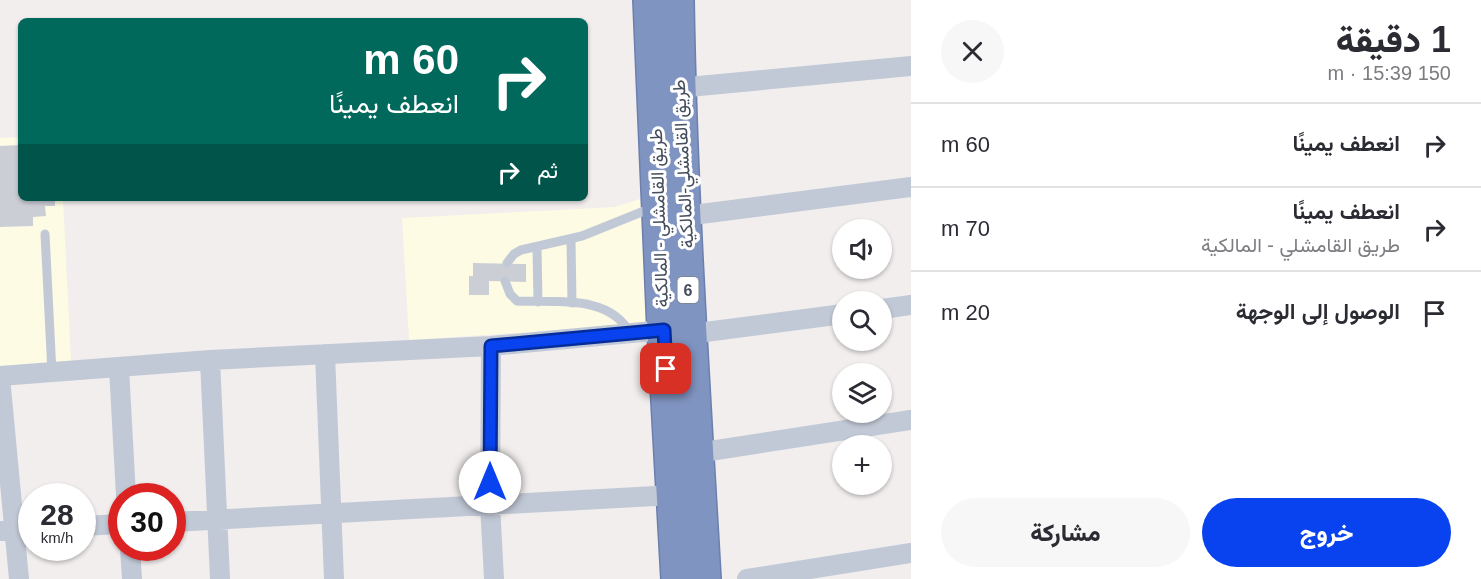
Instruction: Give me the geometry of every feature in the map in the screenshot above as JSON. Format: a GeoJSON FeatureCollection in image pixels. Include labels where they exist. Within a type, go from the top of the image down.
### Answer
{"type":"FeatureCollection","features":[{"type":"Feature","properties":{"kind":"highway","name":"طريق القامشلي - المالكية"},"geometry":{"type":"LineString","coordinates":[[650,0],[672,211],[677,340],[674,495],[678,579]]}},
{"type":"Feature","properties":{"kind":"highway","name":"طريق القامشلي-المالكية"},"geometry":{"type":"LineString","coordinates":[[672,211],[678,88],[677,0]]}},
{"type":"Feature","properties":{"kind":"highway","name":"6"},"geometry":{"type":"LineString","coordinates":[[677,340],[697,453],[704,579]]}},
{"type":"Feature","properties":{"kind":"street"},"geometry":{"type":"LineString","coordinates":[[678,88],[911,66]]}},
{"type":"Feature","properties":{"kind":"street"},"geometry":{"type":"LineString","coordinates":[[672,211],[911,186]]}},
{"type":"Feature","properties":{"kind":"street"},"geometry":{"type":"LineString","coordinates":[[892,308],[911,305]]}},
{"type":"Feature","properties":{"kind":"street"},"geometry":{"type":"LineString","coordinates":[[19,579],[0,377],[210,360],[491,346],[631,333],[677,340],[832,316]]}},
{"type":"Feature","properties":{"kind":"street"},"geometry":{"type":"LineString","coordinates":[[491,346],[490,504],[494,579]]}},
{"type":"Feature","properties":{"kind":"street"},"geometry":{"type":"LineString","coordinates":[[325,354],[334,579]]}},
{"type":"Feature","properties":{"kind":"street"},"geometry":{"type":"LineString","coordinates":[[210,360],[220,579]]}},
{"type":"Feature","properties":{"kind":"street"},"geometry":{"type":"LineString","coordinates":[[119,368],[125,483]]}},
{"type":"Feature","properties":{"kind":"street"},"geometry":{"type":"LineString","coordinates":[[697,453],[911,420]]}},
{"type":"Feature","properties":{"kind":"street"},"geometry":{"type":"LineString","coordinates":[[186,521],[674,495]]}},
{"type":"Feature","properties":{"kind":"street"},"geometry":{"type":"LineString","coordinates":[[747,579],[911,553]]}},
{"type":"Feature","properties":{"kind":"street"},"geometry":{"type":"LineString","coordinates":[[131,561],[132,579]]}},
{"type":"Feature","properties":{"kind":"lane"},"geometry":{"type":"LineString","coordinates":[[507,263],[514,254],[521,250],[570,240],[672,211]]}},
{"type":"Feature","properties":{"kind":"lane"},"geometry":{"type":"LineString","coordinates":[[45,234],[52,373]]}},
{"type":"Feature","properties":{"kind":"lane"},"geometry":{"type":"LineString","coordinates":[[570,240],[572,303]]}},
{"type":"Feature","properties":{"kind":"lane"},"geometry":{"type":"LineString","coordinates":[[537,247],[538,302]]}},
{"type":"Feature","properties":{"kind":"lane"},"geometry":{"type":"LineString","coordinates":[[505,281],[510,294],[518,301],[591,304],[609,311],[622,320],[631,333]]}},
{"type":"Feature","properties":{"kind":"shaded area"},"geometry":{"type":"Polygon","coordinates":[[[18,137],[18,201],[63,201],[71,361],[0,366],[0,138],[18,137]]]}},
{"type":"Feature","properties":{"kind":"shaded area"},"geometry":{"type":"Polygon","coordinates":[[[643,198],[651,324],[409,340],[402,218],[615,207],[643,198]]]}},
{"type":"Feature","properties":{"kind":"building"},"geometry":{"type":"Polygon","coordinates":[[[18,145],[18,201],[55,201],[55,206],[45,206],[46,216],[33,217],[33,226],[0,227],[0,146],[18,145]]]}},
{"type":"Feature","properties":{"kind":"building"},"geometry":{"type":"Polygon","coordinates":[[[473,263],[526,264],[526,282],[489,281],[489,295],[469,295],[469,276],[473,276],[473,263]]]}},
{"type":"Feature","properties":{"kind":"route"},"geometry":{"type":"LineString","coordinates":[[490,482],[491,346],[664,330],[666,369]]}}]}
